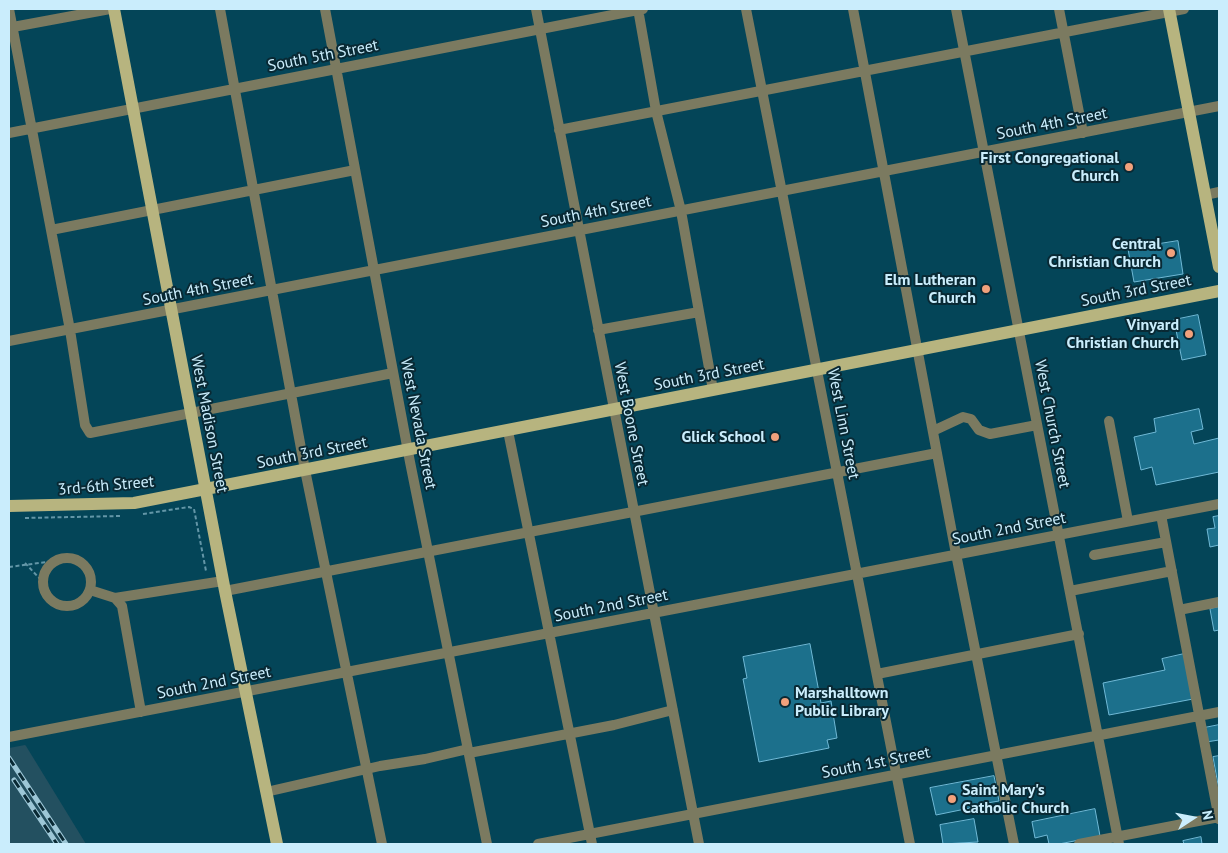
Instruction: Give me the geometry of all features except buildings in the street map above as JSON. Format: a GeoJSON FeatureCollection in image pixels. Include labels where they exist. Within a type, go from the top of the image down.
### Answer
{"type":"FeatureCollection","features":[{"type":"Feature","properties":{"kind":"main road","name":"West Madison Street"},"geometry":{"type":"LineString","coordinates":[[114,9],[134,108],[170,311],[277,844]]}},
{"type":"Feature","properties":{"kind":"main road"},"geometry":{"type":"LineString","coordinates":[[1169,10],[1219,267]]}},
{"type":"Feature","properties":{"kind":"main road","name":"South 3rd Street"},"geometry":{"type":"LineString","coordinates":[[206,490],[1219,291]]}},
{"type":"Feature","properties":{"kind":"main road","name":"3rd-6th Street"},"geometry":{"type":"LineString","coordinates":[[9,506],[134,503],[206,490]]}},
{"type":"Feature","properties":{"kind":"street"},"geometry":{"type":"LineString","coordinates":[[9,9],[70,330],[85,424],[90,433],[393,373]]}},
{"type":"Feature","properties":{"kind":"street"},"geometry":{"type":"LineString","coordinates":[[13,27],[110,9]]}},
{"type":"Feature","properties":{"kind":"street"},"geometry":{"type":"LineString","coordinates":[[220,9],[305,470],[382,844]]}},
{"type":"Feature","properties":{"kind":"street","name":"West Nevada Street"},"geometry":{"type":"LineString","coordinates":[[325,9],[407,450],[488,844]]}},
{"type":"Feature","properties":{"kind":"street","name":"West Boone Street"},"geometry":{"type":"LineString","coordinates":[[536,9],[699,844]]}},
{"type":"Feature","properties":{"kind":"street"},"geometry":{"type":"LineString","coordinates":[[640,9],[656,111],[681,211],[713,390]]}},
{"type":"Feature","properties":{"kind":"street","name":"South 5th Street"},"geometry":{"type":"LineString","coordinates":[[9,133],[640,9]]}},
{"type":"Feature","properties":{"kind":"street","name":"West Linn Street"},"geometry":{"type":"LineString","coordinates":[[746,9],[910,844]]}},
{"type":"Feature","properties":{"kind":"street"},"geometry":{"type":"LineString","coordinates":[[852,9],[956,554],[1014,844]]}},
{"type":"Feature","properties":{"kind":"street","name":"West Church Street"},"geometry":{"type":"LineString","coordinates":[[956,9],[1119,841]]}},
{"type":"Feature","properties":{"kind":"street"},"geometry":{"type":"LineString","coordinates":[[1059,9],[1083,133]]}},
{"type":"Feature","properties":{"kind":"street"},"geometry":{"type":"LineString","coordinates":[[559,130],[1064,33],[1169,10],[1184,9]]}},
{"type":"Feature","properties":{"kind":"street","name":"South 4th Street"},"geometry":{"type":"LineString","coordinates":[[9,341],[1219,106]]}},
{"type":"Feature","properties":{"kind":"street"},"geometry":{"type":"LineString","coordinates":[[51,230],[355,170]]}},
{"type":"Feature","properties":{"kind":"street"},"geometry":{"type":"LineString","coordinates":[[1205,195],[1219,192]]}},
{"type":"Feature","properties":{"kind":"street"},"geometry":{"type":"LineString","coordinates":[[598,330],[699,312]]}},
{"type":"Feature","properties":{"kind":"street"},"geometry":{"type":"LineString","coordinates":[[933,431],[962,417],[971,419],[979,430],[990,434],[1037,425]]}},
{"type":"Feature","properties":{"kind":"street"},"geometry":{"type":"LineString","coordinates":[[1109,421],[1128,521]]}},
{"type":"Feature","properties":{"kind":"street"},"geometry":{"type":"LineString","coordinates":[[508,431],[591,839]]}},
{"type":"Feature","properties":{"kind":"street"},"geometry":{"type":"LineString","coordinates":[[90,590],[115,598],[224,586],[326,571],[937,452]]}},
{"type":"Feature","properties":{"kind":"street","name":"South 2nd Street"},"geometry":{"type":"LineString","coordinates":[[9,737],[1219,504]]}},
{"type":"Feature","properties":{"kind":"street"},"geometry":{"type":"LineString","coordinates":[[1079,844],[1119,841],[1219,818],[1161,514]]}},
{"type":"Feature","properties":{"kind":"street"},"geometry":{"type":"LineString","coordinates":[[1094,555],[1166,542]]}},
{"type":"Feature","properties":{"kind":"street"},"geometry":{"type":"LineString","coordinates":[[65,558],[77,560],[86,567],[91,578],[90,590],[84,600],[74,606],[62,607],[52,602],[44,593],[42,581],[46,570],[54,561],[65,558]]}},
{"type":"Feature","properties":{"kind":"street"},"geometry":{"type":"LineString","coordinates":[[1070,591],[1172,571]]}},
{"type":"Feature","properties":{"kind":"street"},"geometry":{"type":"LineString","coordinates":[[115,598],[122,606],[141,712]]}},
{"type":"Feature","properties":{"kind":"street"},"geometry":{"type":"LineString","coordinates":[[1179,610],[1219,602]]}},
{"type":"Feature","properties":{"kind":"street"},"geometry":{"type":"LineString","coordinates":[[877,674],[1079,634]]}},
{"type":"Feature","properties":{"kind":"street"},"geometry":{"type":"LineString","coordinates":[[266,792],[367,770],[570,734],[672,710]]}},
{"type":"Feature","properties":{"kind":"street","name":"South 1st Street"},"geometry":{"type":"LineString","coordinates":[[538,844],[591,839],[693,814],[1219,712]]}},
{"type":"Feature","properties":{"kind":"path"},"geometry":{"type":"LineString","coordinates":[[140,514],[189,507],[194,509],[206,571]]}},
{"type":"Feature","properties":{"kind":"path"},"geometry":{"type":"LineString","coordinates":[[19,518],[122,516]]}},
{"type":"Feature","properties":{"kind":"path"},"geometry":{"type":"LineString","coordinates":[[9,567],[25,563],[54,561]]}},
{"type":"Feature","properties":{"kind":"path"},"geometry":{"type":"LineString","coordinates":[[25,563],[42,581]]}},
{"type":"Feature","properties":{"kind":"shaded area"},"geometry":{"type":"Polygon","coordinates":[[[25,745],[86,844],[9,844],[9,748],[25,745]]]}},
{"type":"Feature","properties":{"kind":"railway"},"geometry":{"type":"LineString","coordinates":[[9,758],[66,844]]}},
{"type":"Feature","properties":{"kind":"railway"},"geometry":{"type":"LineString","coordinates":[[14,780],[57,844]]}},
{"type":"Feature","properties":{"kind":"place","name":"First Congregational Church"},"geometry":{"type":"Point","coordinates":[1129,167]}},
{"type":"Feature","properties":{"kind":"place","name":"Central Christian Church"},"geometry":{"type":"Point","coordinates":[1171,253]}},
{"type":"Feature","properties":{"kind":"place","name":"Elm Lutheran Church"},"geometry":{"type":"Point","coordinates":[986,289]}},
{"type":"Feature","properties":{"kind":"place","name":"Vinyard Christian Church"},"geometry":{"type":"Point","coordinates":[1189,334]}},
{"type":"Feature","properties":{"kind":"place","name":"Glick School"},"geometry":{"type":"Point","coordinates":[775,437]}},
{"type":"Feature","properties":{"kind":"place","name":"Marshalltown Public Library"},"geometry":{"type":"Point","coordinates":[785,702]}},
{"type":"Feature","properties":{"kind":"place","name":"Saint Mary's Catholic Church"},"geometry":{"type":"Point","coordinates":[952,799]}}]}
